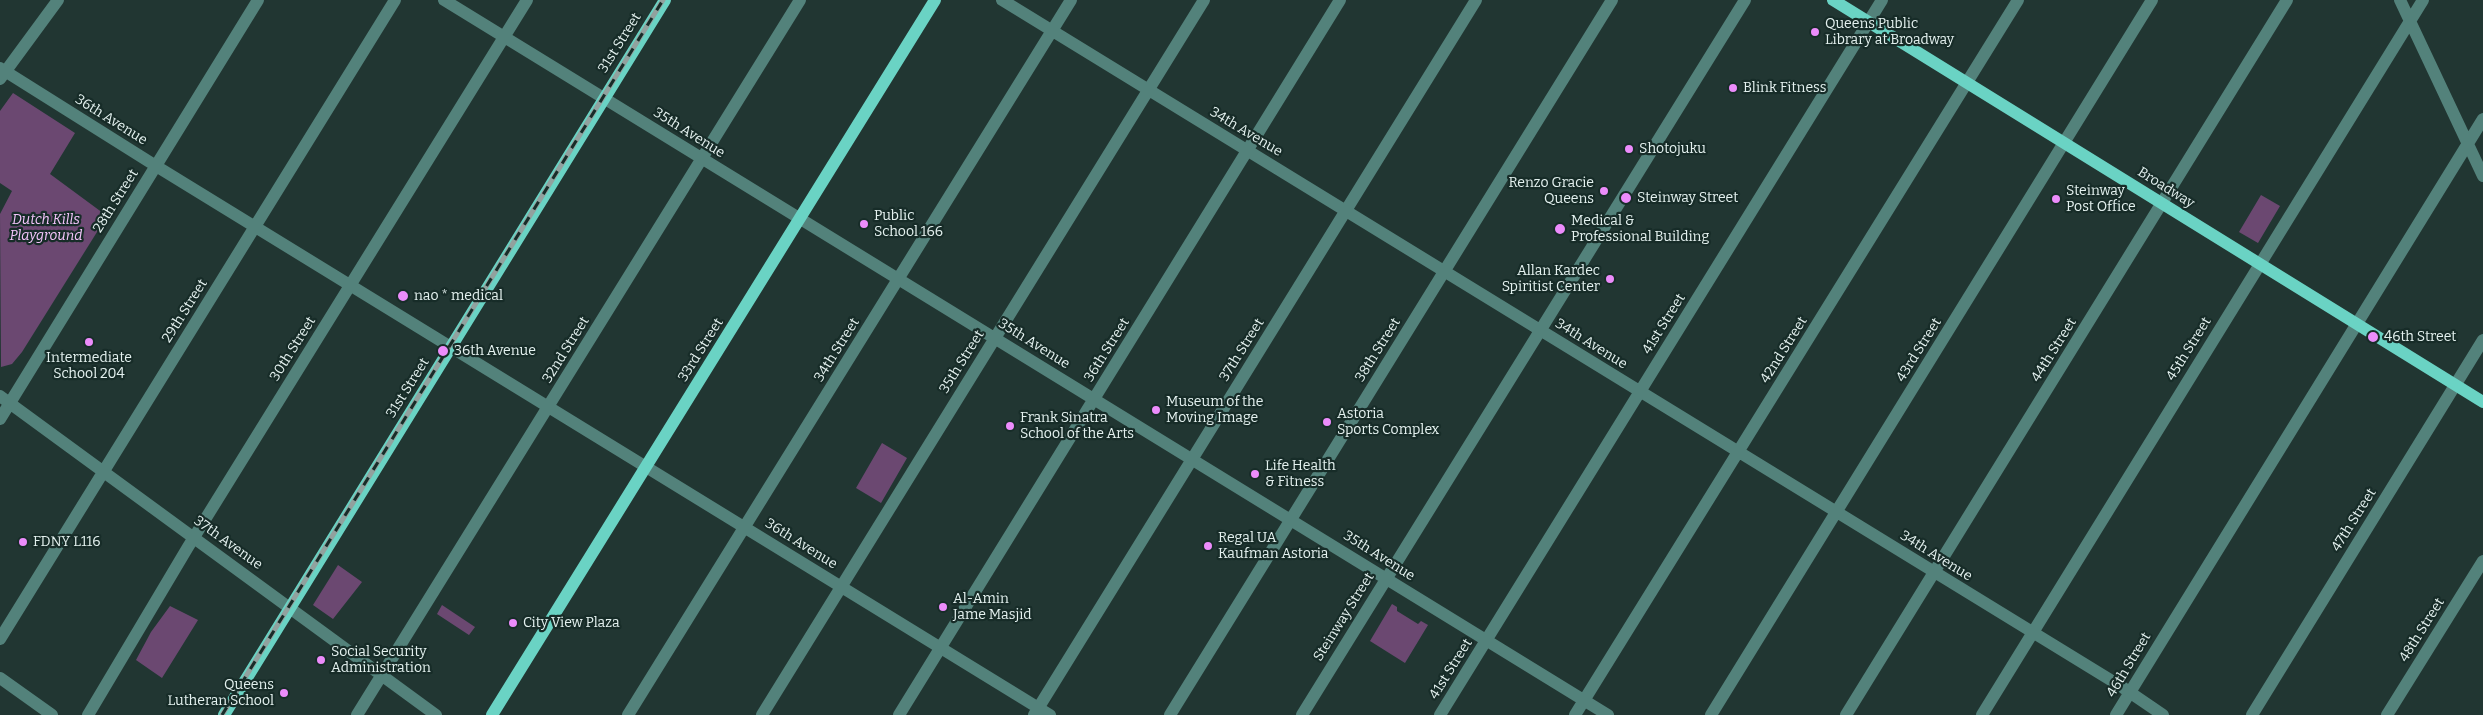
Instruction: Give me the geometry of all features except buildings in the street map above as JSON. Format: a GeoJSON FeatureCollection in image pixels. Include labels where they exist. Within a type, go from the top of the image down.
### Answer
{"type":"FeatureCollection","features":[{"type":"Feature","properties":{"kind":"main road","name":"31st Street"},"geometry":{"type":"LineString","coordinates":[[224,715],[665,0]]}},
{"type":"Feature","properties":{"kind":"main road","name":"33rd Street"},"geometry":{"type":"LineString","coordinates":[[492,715],[935,0]]}},
{"type":"Feature","properties":{"kind":"main road","name":"Broadway"},"geometry":{"type":"LineString","coordinates":[[1833,0],[2483,402]]}},
{"type":"Feature","properties":{"kind":"street"},"geometry":{"type":"LineString","coordinates":[[2,73],[58,0]]}},
{"type":"Feature","properties":{"kind":"street","name":"28th Street"},"geometry":{"type":"LineString","coordinates":[[0,418],[5,399],[156,166],[258,0]]}},
{"type":"Feature","properties":{"kind":"street","name":"29th Street"},"geometry":{"type":"LineString","coordinates":[[0,639],[395,0]]}},
{"type":"Feature","properties":{"kind":"street","name":"35th Avenue"},"geometry":{"type":"LineString","coordinates":[[444,0],[1608,715]]}},
{"type":"Feature","properties":{"kind":"street","name":"30th Street"},"geometry":{"type":"LineString","coordinates":[[88,715],[194,537],[527,0]]}},
{"type":"Feature","properties":{"kind":"street","name":"32nd Street"},"geometry":{"type":"LineString","coordinates":[[358,715],[800,0]]}},
{"type":"Feature","properties":{"kind":"street","name":"34th Avenue"},"geometry":{"type":"LineString","coordinates":[[1002,0],[2130,692],[2163,715]]}},
{"type":"Feature","properties":{"kind":"street","name":"34th Street"},"geometry":{"type":"LineString","coordinates":[[628,715],[1070,0]]}},
{"type":"Feature","properties":{"kind":"street","name":"35th Street"},"geometry":{"type":"LineString","coordinates":[[762,715],[1204,0]]}},
{"type":"Feature","properties":{"kind":"street","name":"36th Street"},"geometry":{"type":"LineString","coordinates":[[900,715],[1340,0]]}},
{"type":"Feature","properties":{"kind":"street","name":"37th Street"},"geometry":{"type":"LineString","coordinates":[[1036,712],[1476,0]]}},
{"type":"Feature","properties":{"kind":"street","name":"38th Street"},"geometry":{"type":"LineString","coordinates":[[1170,715],[1612,0]]}},
{"type":"Feature","properties":{"kind":"street","name":"Steinway Street"},"geometry":{"type":"LineString","coordinates":[[1302,715],[1745,0]]}},
{"type":"Feature","properties":{"kind":"street","name":"41st Street"},"geometry":{"type":"LineString","coordinates":[[1440,715],[1882,0]]}},
{"type":"Feature","properties":{"kind":"street","name":"42nd Street"},"geometry":{"type":"LineString","coordinates":[[1575,715],[2018,0]]}},
{"type":"Feature","properties":{"kind":"street","name":"43rd Street"},"geometry":{"type":"LineString","coordinates":[[1711,715],[2152,0]]}},
{"type":"Feature","properties":{"kind":"street","name":"44th Street"},"geometry":{"type":"LineString","coordinates":[[1846,715],[2287,0]]}},
{"type":"Feature","properties":{"kind":"street"},"geometry":{"type":"LineString","coordinates":[[2400,0],[2483,176]]}},
{"type":"Feature","properties":{"kind":"street","name":"45th Street"},"geometry":{"type":"LineString","coordinates":[[1982,715],[2423,0]]}},
{"type":"Feature","properties":{"kind":"street","name":"36th Avenue"},"geometry":{"type":"LineString","coordinates":[[2,73],[940,648],[1036,712],[1050,715]]}},
{"type":"Feature","properties":{"kind":"street","name":"46th Street"},"geometry":{"type":"LineString","coordinates":[[2116,715],[2483,119]]}},
{"type":"Feature","properties":{"kind":"street","name":"47th Street"},"geometry":{"type":"LineString","coordinates":[[2252,715],[2483,340]]}},
{"type":"Feature","properties":{"kind":"street","name":"37th Avenue"},"geometry":{"type":"LineString","coordinates":[[5,399],[436,715]]}},
{"type":"Feature","properties":{"kind":"street","name":"48th Street"},"geometry":{"type":"LineString","coordinates":[[2388,715],[2483,561]]}},
{"type":"Feature","properties":{"kind":"street"},"geometry":{"type":"LineString","coordinates":[[0,678],[52,715]]}},
{"type":"Feature","properties":{"kind":"green space","name":"Dutch Kills Playground"},"geometry":{"type":"Polygon","coordinates":[[[13,93],[75,133],[50,174],[107,216],[22,352],[12,364],[1,367],[0,214],[12,191],[0,183],[0,111],[13,93]]]}},
{"type":"Feature","properties":{"kind":"green space"},"geometry":{"type":"Polygon","coordinates":[[[2261,195],[2280,206],[2258,243],[2239,232],[2261,195]]]}},
{"type":"Feature","properties":{"kind":"green space"},"geometry":{"type":"Polygon","coordinates":[[[882,443],[907,458],[881,503],[856,488],[882,443]]]}},
{"type":"Feature","properties":{"kind":"green space"},"geometry":{"type":"Polygon","coordinates":[[[338,565],[362,582],[333,619],[313,605],[338,565]]]}},
{"type":"Feature","properties":{"kind":"green space"},"geometry":{"type":"Polygon","coordinates":[[[1392,604],[1397,607],[1397,611],[1418,624],[1421,621],[1428,625],[1405,663],[1370,641],[1392,604]]]}},
{"type":"Feature","properties":{"kind":"green space"},"geometry":{"type":"Polygon","coordinates":[[[442,605],[475,627],[469,635],[437,614],[442,605]]]}},
{"type":"Feature","properties":{"kind":"green space"},"geometry":{"type":"Polygon","coordinates":[[[170,606],[198,620],[162,678],[136,660],[151,632],[170,606]]]}},
{"type":"Feature","properties":{"kind":"railway"},"geometry":{"type":"LineString","coordinates":[[222,715],[663,0]]}},
{"type":"Feature","properties":{"kind":"place","name":"Queens Public Library at Broadway"},"geometry":{"type":"Point","coordinates":[1815,32]}},
{"type":"Feature","properties":{"kind":"place","name":"Blink Fitness"},"geometry":{"type":"Point","coordinates":[1733,88]}},
{"type":"Feature","properties":{"kind":"place","name":"Shotojuku"},"geometry":{"type":"Point","coordinates":[1629,149]}},
{"type":"Feature","properties":{"kind":"place","name":"Renzo Gracie Queens"},"geometry":{"type":"Point","coordinates":[1604,191]}},
{"type":"Feature","properties":{"kind":"place","name":"Steinway Street"},"geometry":{"type":"Point","coordinates":[1626,198]}},
{"type":"Feature","properties":{"kind":"place","name":"Steinway Post Office"},"geometry":{"type":"Point","coordinates":[2056,199]}},
{"type":"Feature","properties":{"kind":"place","name":"Public School 166"},"geometry":{"type":"Point","coordinates":[864,224]}},
{"type":"Feature","properties":{"kind":"place","name":"Medical & Professional Building"},"geometry":{"type":"Point","coordinates":[1560,229]}},
{"type":"Feature","properties":{"kind":"place","name":"Allan Kardec Spiritist Center"},"geometry":{"type":"Point","coordinates":[1610,279]}},
{"type":"Feature","properties":{"kind":"place","name":"nao * medical"},"geometry":{"type":"Point","coordinates":[403,296]}},
{"type":"Feature","properties":{"kind":"place","name":"46th Street"},"geometry":{"type":"Point","coordinates":[2373,337]}},
{"type":"Feature","properties":{"kind":"place","name":"Intermediate School 204"},"geometry":{"type":"Point","coordinates":[89,342]}},
{"type":"Feature","properties":{"kind":"place","name":"36th Avenue"},"geometry":{"type":"Point","coordinates":[443,351]}},
{"type":"Feature","properties":{"kind":"place","name":"Museum of the Moving Image"},"geometry":{"type":"Point","coordinates":[1156,410]}},
{"type":"Feature","properties":{"kind":"place","name":"Astoria Sports Complex"},"geometry":{"type":"Point","coordinates":[1327,422]}},
{"type":"Feature","properties":{"kind":"place","name":"Frank Sinatra School of the Arts"},"geometry":{"type":"Point","coordinates":[1010,426]}},
{"type":"Feature","properties":{"kind":"place","name":"Life Health & Fitness"},"geometry":{"type":"Point","coordinates":[1255,474]}},
{"type":"Feature","properties":{"kind":"place","name":"FDNY L116"},"geometry":{"type":"Point","coordinates":[23,542]}},
{"type":"Feature","properties":{"kind":"place","name":"Regal UA Kaufman Astoria"},"geometry":{"type":"Point","coordinates":[1208,546]}},
{"type":"Feature","properties":{"kind":"place","name":"Al-Amin Jame Masjid"},"geometry":{"type":"Point","coordinates":[943,607]}},
{"type":"Feature","properties":{"kind":"place","name":"City View Plaza"},"geometry":{"type":"Point","coordinates":[513,623]}},
{"type":"Feature","properties":{"kind":"place","name":"Social Security Administration"},"geometry":{"type":"Point","coordinates":[321,660]}},
{"type":"Feature","properties":{"kind":"place","name":"Queens Lutheran School"},"geometry":{"type":"Point","coordinates":[284,693]}}]}
